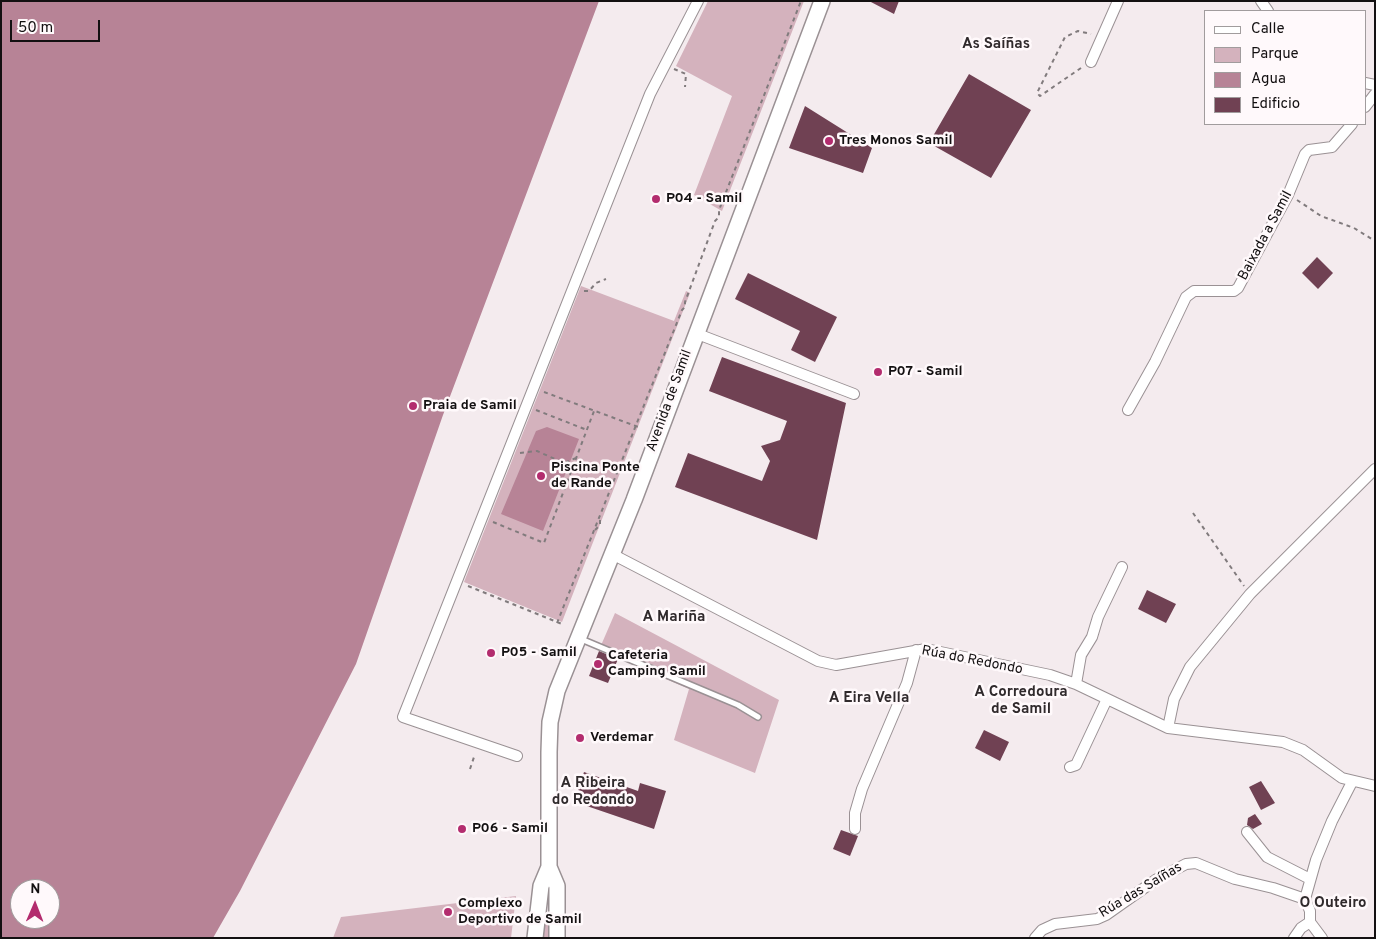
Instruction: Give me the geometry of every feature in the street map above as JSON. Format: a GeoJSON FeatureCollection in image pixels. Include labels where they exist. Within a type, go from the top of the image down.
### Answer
{"type":"FeatureCollection","features":[{"type":"Feature","properties":{"kind":"main road","name":"Avenida de Samil"},"geometry":{"type":"LineString","coordinates":[[535,938],[541,886],[549,867],[550,722],[557,691],[612,554],[822,1]]}},
{"type":"Feature","properties":{"kind":"main road","name":"Avenida de Samil"},"geometry":{"type":"LineString","coordinates":[[549,867],[557,886],[557,938]]}},
{"type":"Feature","properties":{"kind":"street"},"geometry":{"type":"LineString","coordinates":[[517,756],[403,717],[650,94],[698,1]]}},
{"type":"Feature","properties":{"kind":"street"},"geometry":{"type":"LineString","coordinates":[[1091,62],[1118,1]]}},
{"type":"Feature","properties":{"kind":"street"},"geometry":{"type":"LineString","coordinates":[[1366,106],[1375,94]]}},
{"type":"Feature","properties":{"kind":"street","name":"Baixada a Samil"},"geometry":{"type":"LineString","coordinates":[[1128,410],[1155,362],[1186,297],[1194,292],[1234,291],[1238,288],[1288,195],[1309,150],[1332,148],[1351,125]]}},
{"type":"Feature","properties":{"kind":"street"},"geometry":{"type":"LineString","coordinates":[[695,333],[854,394]]}},
{"type":"Feature","properties":{"kind":"street"},"geometry":{"type":"LineString","coordinates":[[1168,728],[1174,698],[1190,667],[1250,594],[1375,469]]}},
{"type":"Feature","properties":{"kind":"street","name":"Rúa do Redondo"},"geometry":{"type":"LineString","coordinates":[[612,554],[818,661],[836,665],[916,650],[935,650],[1050,676],[1076,684],[1168,728],[1283,742],[1304,750],[1342,778],[1352,782],[1375,786]]}},
{"type":"Feature","properties":{"kind":"street"},"geometry":{"type":"LineString","coordinates":[[1076,684],[1082,655],[1092,637],[1098,617],[1122,567]]}},
{"type":"Feature","properties":{"kind":"street"},"geometry":{"type":"LineString","coordinates":[[855,829],[855,813],[862,789],[907,683],[916,650]]}},
{"type":"Feature","properties":{"kind":"street"},"geometry":{"type":"LineString","coordinates":[[1070,768],[1076,765],[1107,699]]}},
{"type":"Feature","properties":{"kind":"street"},"geometry":{"type":"LineString","coordinates":[[1322,938],[1310,922],[1310,912],[1305,899],[1310,879],[1332,820],[1352,782]]}},
{"type":"Feature","properties":{"kind":"street"},"geometry":{"type":"LineString","coordinates":[[1247,832],[1267,857],[1310,879]]}},
{"type":"Feature","properties":{"kind":"street","name":"Rúa das Saíñas"},"geometry":{"type":"LineString","coordinates":[[1035,938],[1042,930],[1055,924],[1081,922],[1106,915],[1157,879],[1186,864],[1196,863],[1236,879],[1273,888],[1305,899]]}},
{"type":"Feature","properties":{"kind":"street"},"geometry":{"type":"LineString","coordinates":[[1294,938],[1301,928],[1310,922]]}},
{"type":"Feature","properties":{"kind":"lane"},"geometry":{"type":"LineString","coordinates":[[578,638],[738,705],[758,717]]}},
{"type":"Feature","properties":{"kind":"path"},"geometry":{"type":"LineString","coordinates":[[558,623],[595,531],[598,519],[685,307],[685,302],[698,266],[801,1]]}},
{"type":"Feature","properties":{"kind":"path"},"geometry":{"type":"LineString","coordinates":[[1091,62],[1040,96],[1037,93],[1065,37],[1078,31],[1103,38]]}},
{"type":"Feature","properties":{"kind":"path"},"geometry":{"type":"LineString","coordinates":[[665,65],[686,74],[685,87]]}},
{"type":"Feature","properties":{"kind":"path"},"geometry":{"type":"LineString","coordinates":[[1288,195],[1321,216],[1354,228],[1375,241]]}},
{"type":"Feature","properties":{"kind":"path"},"geometry":{"type":"LineString","coordinates":[[698,266],[702,268]]}},
{"type":"Feature","properties":{"kind":"path"},"geometry":{"type":"LineString","coordinates":[[572,288],[589,291],[596,283],[606,279]]}},
{"type":"Feature","properties":{"kind":"path"},"geometry":{"type":"LineString","coordinates":[[665,353],[669,355]]}},
{"type":"Feature","properties":{"kind":"path"},"geometry":{"type":"LineString","coordinates":[[533,388],[641,428]]}},
{"type":"Feature","properties":{"kind":"path"},"geometry":{"type":"LineString","coordinates":[[526,406],[587,430]]}},
{"type":"Feature","properties":{"kind":"path"},"geometry":{"type":"LineString","coordinates":[[482,518],[544,543],[594,411]]}},
{"type":"Feature","properties":{"kind":"path"},"geometry":{"type":"LineString","coordinates":[[523,454],[537,451],[564,463],[576,458]]}},
{"type":"Feature","properties":{"kind":"path"},"geometry":{"type":"LineString","coordinates":[[1193,513],[1250,594]]}},
{"type":"Feature","properties":{"kind":"path"},"geometry":{"type":"LineString","coordinates":[[595,531],[601,526],[600,517]]}},
{"type":"Feature","properties":{"kind":"path"},"geometry":{"type":"LineString","coordinates":[[456,582],[562,624]]}},
{"type":"Feature","properties":{"kind":"green space"},"geometry":{"type":"Polygon","coordinates":[[[708,1],[804,1],[722,211],[694,195],[732,96],[676,66],[708,1]]]}},
{"type":"Feature","properties":{"kind":"green space"},"geometry":{"type":"Polygon","coordinates":[[[581,286],[674,321],[686,291],[690,293],[562,622],[464,582],[581,286]]]}},
{"type":"Feature","properties":{"kind":"green space"},"geometry":{"type":"Polygon","coordinates":[[[615,613],[779,700],[755,773],[674,740],[689,689],[599,650],[615,613]]]}},
{"type":"Feature","properties":{"kind":"green space","name":"Complexo Deportivo de Samil"},"geometry":{"type":"Polygon","coordinates":[[[516,896],[511,938],[333,938],[341,917],[516,896]]]}},
{"type":"Feature","properties":{"kind":"green space"},"geometry":{"type":"Polygon","coordinates":[[[545,915],[550,916],[550,938],[543,938],[545,915]]]}},
{"type":"Feature","properties":{"kind":"water"},"geometry":{"type":"Polygon","coordinates":[[[1,1],[599,1],[443,415],[356,664],[240,891],[213,938],[1,938],[1,1]]]}},
{"type":"Feature","properties":{"kind":"water","name":"Piscina Ponte de Rande"},"geometry":{"type":"Polygon","coordinates":[[[547,427],[579,439],[543,531],[501,514],[536,431],[547,427]]]}},
{"type":"Feature","properties":{"kind":"building"},"geometry":{"type":"Polygon","coordinates":[[[869,1],[899,1],[894,14],[869,1]]]}},
{"type":"Feature","properties":{"kind":"building"},"geometry":{"type":"Polygon","coordinates":[[[969,74],[1031,110],[991,178],[929,143],[969,74]]]}},
{"type":"Feature","properties":{"kind":"building"},"geometry":{"type":"Polygon","coordinates":[[[805,106],[872,148],[863,173],[789,148],[805,106]]]}},
{"type":"Feature","properties":{"kind":"building"},"geometry":{"type":"Polygon","coordinates":[[[1317,257],[1333,273],[1318,289],[1302,273],[1317,257]]]}},
{"type":"Feature","properties":{"kind":"building"},"geometry":{"type":"Polygon","coordinates":[[[748,273],[837,317],[815,362],[791,350],[800,331],[735,299],[748,273]]]}},
{"type":"Feature","properties":{"kind":"building"},"geometry":{"type":"Polygon","coordinates":[[[722,357],[846,403],[817,540],[675,487],[688,453],[762,481],[770,461],[761,446],[780,440],[787,421],[709,391],[722,357]]]}},
{"type":"Feature","properties":{"kind":"building"},"geometry":{"type":"Polygon","coordinates":[[[1147,590],[1176,604],[1166,623],[1138,609],[1147,590]]]}},
{"type":"Feature","properties":{"kind":"building"},"geometry":{"type":"Polygon","coordinates":[[[599,651],[618,659],[608,683],[589,676],[599,651]]]}},
{"type":"Feature","properties":{"kind":"building"},"geometry":{"type":"Polygon","coordinates":[[[984,730],[1009,742],[1000,761],[975,748],[984,730]]]}},
{"type":"Feature","properties":{"kind":"building"},"geometry":{"type":"Polygon","coordinates":[[[584,772],[638,791],[640,783],[666,791],[654,829],[578,803],[582,792],[578,790],[584,772]]]}},
{"type":"Feature","properties":{"kind":"building"},"geometry":{"type":"Polygon","coordinates":[[[1261,781],[1275,803],[1261,810],[1249,787],[1261,781]]]}},
{"type":"Feature","properties":{"kind":"building"},"geometry":{"type":"Polygon","coordinates":[[[1255,814],[1262,824],[1253,829],[1247,825],[1248,818],[1255,814]]]}},
{"type":"Feature","properties":{"kind":"building"},"geometry":{"type":"Polygon","coordinates":[[[841,830],[858,836],[850,856],[833,849],[841,830]]]}},
{"type":"Feature","properties":{"kind":"place","name":"Tres Monos Samil"},"geometry":{"type":"Point","coordinates":[829,141]}},
{"type":"Feature","properties":{"kind":"place","name":"P04 - Samil"},"geometry":{"type":"Point","coordinates":[656,199]}},
{"type":"Feature","properties":{"kind":"place","name":"P07 - Samil"},"geometry":{"type":"Point","coordinates":[878,372]}},
{"type":"Feature","properties":{"kind":"place","name":"Praia de Samil"},"geometry":{"type":"Point","coordinates":[413,406]}},
{"type":"Feature","properties":{"kind":"place","name":"Piscina Ponte de Rande"},"geometry":{"type":"Point","coordinates":[541,476]}},
{"type":"Feature","properties":{"kind":"place","name":"P05 - Samil"},"geometry":{"type":"Point","coordinates":[491,653]}},
{"type":"Feature","properties":{"kind":"place","name":"Cafeteria Camping Samil"},"geometry":{"type":"Point","coordinates":[598,664]}},
{"type":"Feature","properties":{"kind":"place","name":"Verdemar"},"geometry":{"type":"Point","coordinates":[580,738]}},
{"type":"Feature","properties":{"kind":"place","name":"P06 - Samil"},"geometry":{"type":"Point","coordinates":[462,829]}},
{"type":"Feature","properties":{"kind":"place","name":"Complexo Deportivo de Samil"},"geometry":{"type":"Point","coordinates":[448,912]}},
{"type":"Feature","properties":{"kind":"district","name":"As Saíñas"},"geometry":{"type":"Point","coordinates":[996,45]}},
{"type":"Feature","properties":{"kind":"district","name":"A Mariña"},"geometry":{"type":"Point","coordinates":[674,618]}},
{"type":"Feature","properties":{"kind":"district","name":"A Eira Vella"},"geometry":{"type":"Point","coordinates":[869,699]}},
{"type":"Feature","properties":{"kind":"district","name":"A Corredoura de Samil"},"geometry":{"type":"Point","coordinates":[1021,702]}},
{"type":"Feature","properties":{"kind":"district","name":"A Ribeira do Redondo"},"geometry":{"type":"Point","coordinates":[593,792]}},
{"type":"Feature","properties":{"kind":"district","name":"O Outeiro"},"geometry":{"type":"Point","coordinates":[1333,904]}}]}
